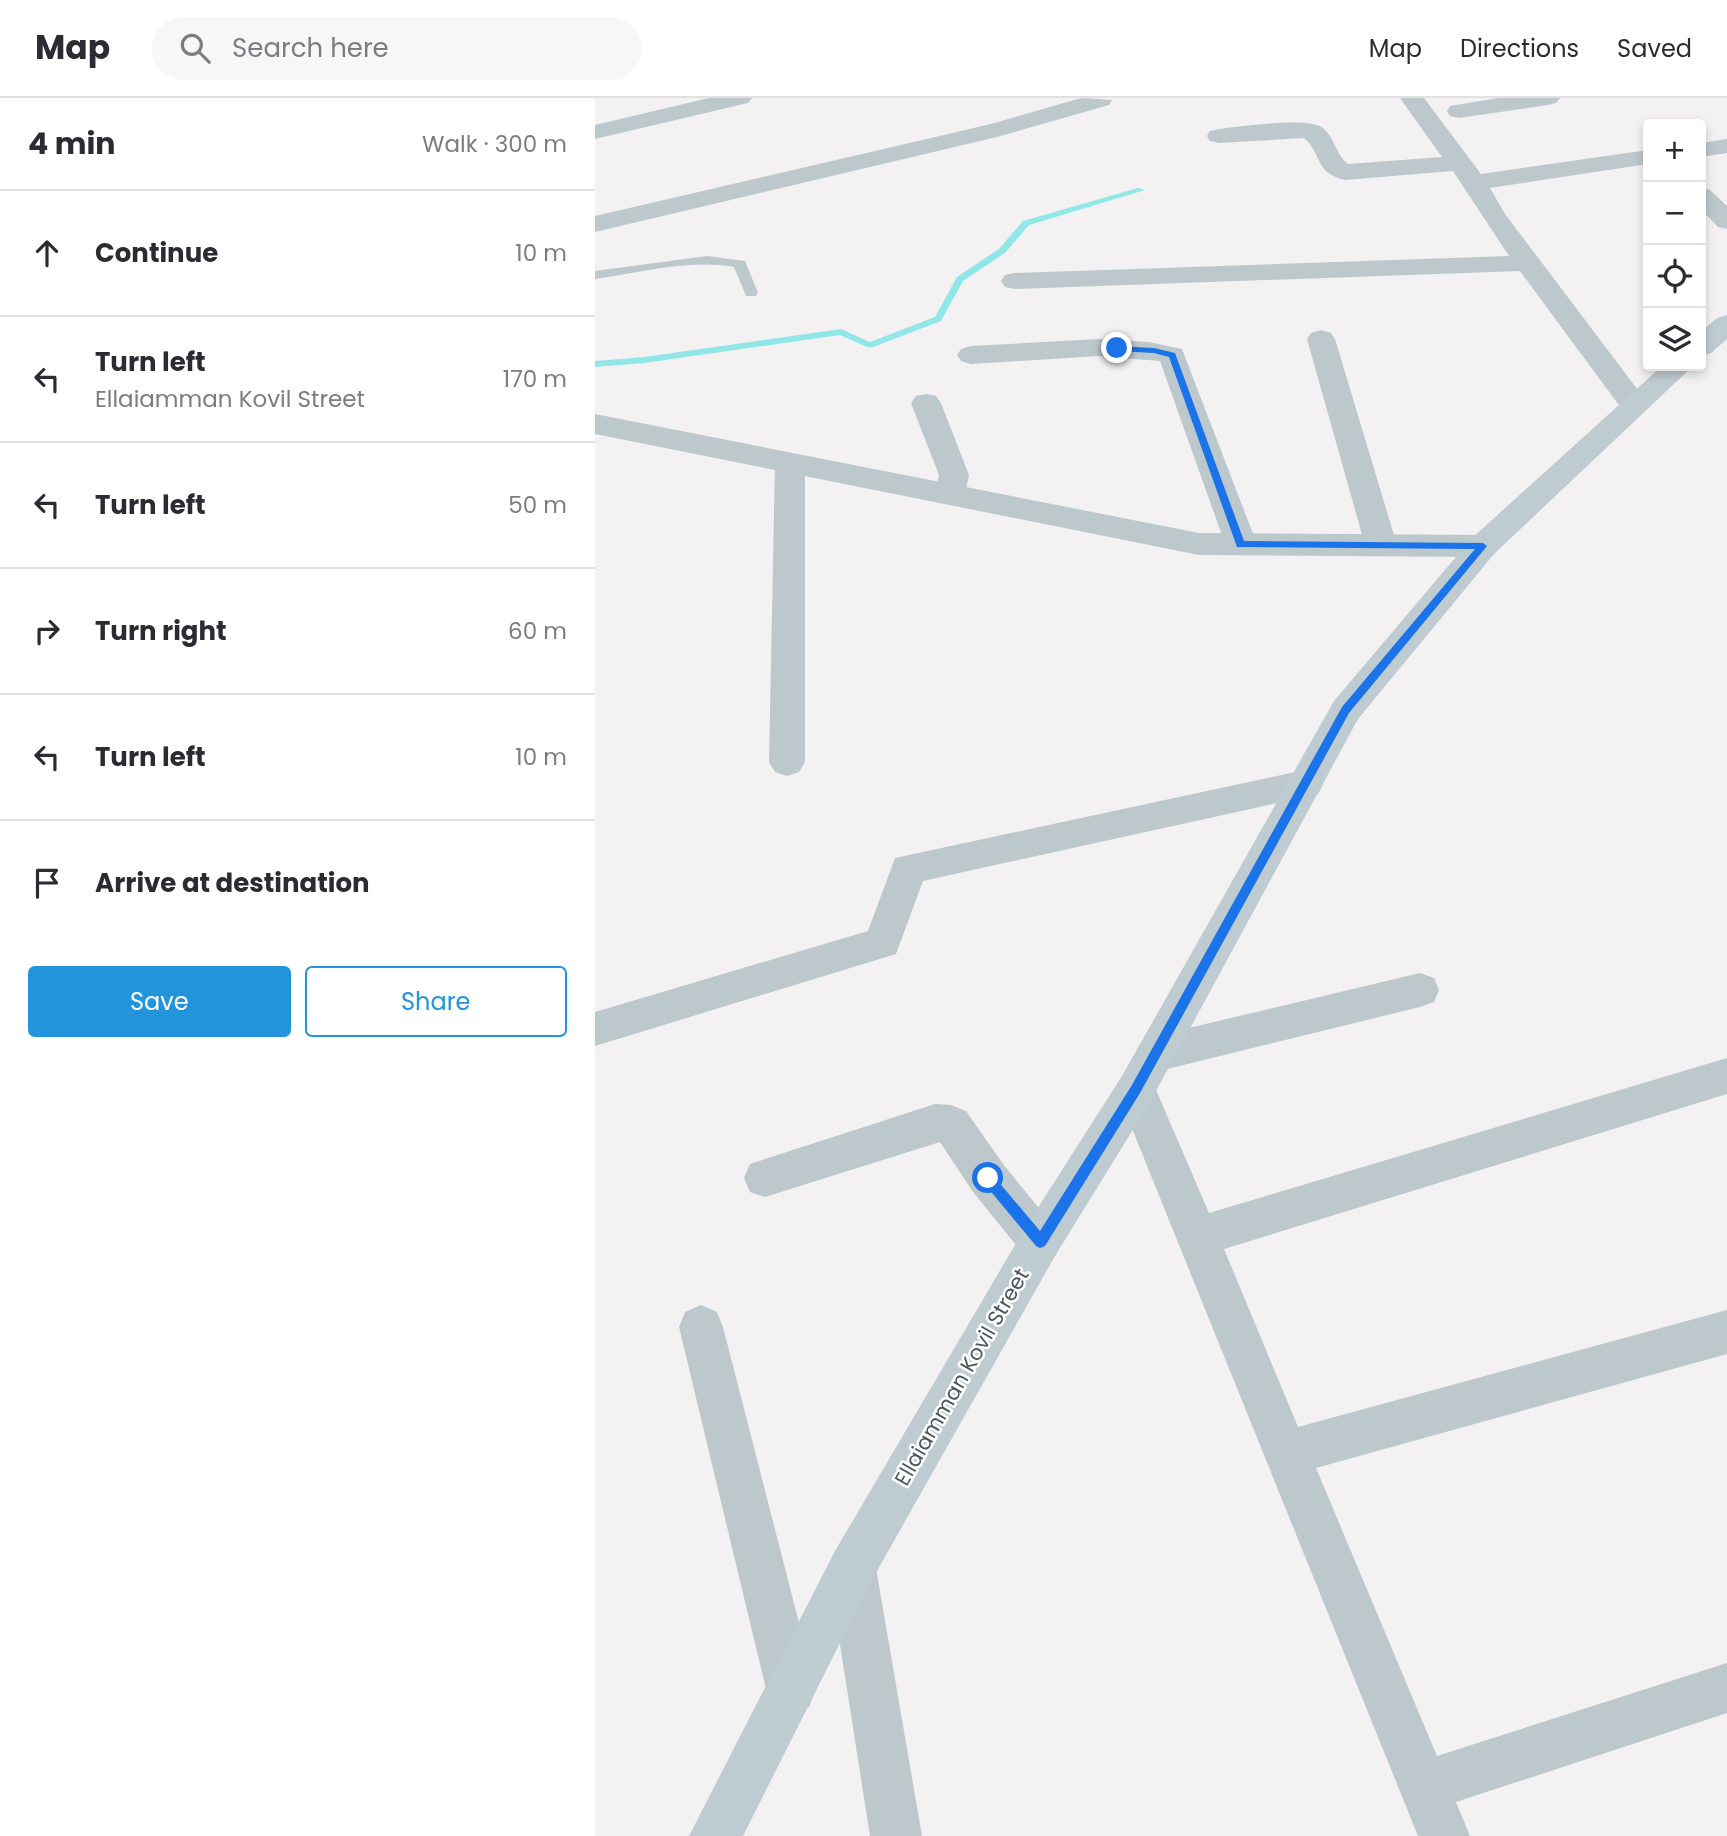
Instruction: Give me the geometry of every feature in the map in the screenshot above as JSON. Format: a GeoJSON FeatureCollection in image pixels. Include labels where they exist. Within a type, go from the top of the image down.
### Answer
{"type":"FeatureCollection","features":[{"type":"Feature","properties":{"kind":"main road"},"geometry":{"type":"LineString","coordinates":[[1706,343],[1727,324]]}},
{"type":"Feature","properties":{"kind":"main road","name":"Ellaiamman Kovil Street"},"geometry":{"type":"LineString","coordinates":[[715,1836],[852,1568],[1040,1242],[1146,1071],[1346,710],[1483,546],[1673,371]]}},
{"type":"Feature","properties":{"kind":"street"},"geometry":{"type":"LineString","coordinates":[[595,132],[740,98]]}},
{"type":"Feature","properties":{"kind":"street"},"geometry":{"type":"LineString","coordinates":[[1412,98],[1467,173],[1493,216],[1634,405]]}},
{"type":"Feature","properties":{"kind":"street"},"geometry":{"type":"LineString","coordinates":[[1459,111],[1548,98]]}},
{"type":"Feature","properties":{"kind":"street"},"geometry":{"type":"LineString","coordinates":[[595,224],[985,133],[1100,100]]}},
{"type":"Feature","properties":{"kind":"street"},"geometry":{"type":"LineString","coordinates":[[1219,136],[1309,130],[1321,139],[1330,163],[1336,170],[1345,172],[1467,173],[1643,157]]}},
{"type":"Feature","properties":{"kind":"street"},"geometry":{"type":"LineString","coordinates":[[1706,148],[1727,146]]}},
{"type":"Feature","properties":{"kind":"street"},"geometry":{"type":"LineString","coordinates":[[1706,200],[1727,222]]}},
{"type":"Feature","properties":{"kind":"street"},"geometry":{"type":"LineString","coordinates":[[1015,281],[1527,263]]}},
{"type":"Feature","properties":{"kind":"street"},"geometry":{"type":"LineString","coordinates":[[1321,339],[1381,545]]}},
{"type":"Feature","properties":{"kind":"street"},"geometry":{"type":"LineString","coordinates":[[971,355],[1117,348],[1154,350],[1172,355],[1241,544]]}},
{"type":"Feature","properties":{"kind":"street"},"geometry":{"type":"LineString","coordinates":[[926,403],[954,475],[950,495]]}},
{"type":"Feature","properties":{"kind":"street"},"geometry":{"type":"LineString","coordinates":[[595,424],[1199,544],[1483,546]]}},
{"type":"Feature","properties":{"kind":"street"},"geometry":{"type":"LineString","coordinates":[[787,762],[790,463]]}},
{"type":"Feature","properties":{"kind":"street"},"geometry":{"type":"LineString","coordinates":[[595,1028],[883,943],[908,869],[1305,784]]}},
{"type":"Feature","properties":{"kind":"street"},"geometry":{"type":"LineString","coordinates":[[1420,990],[1146,1071],[1197,1237],[1426,1786],[1444,1836]]}},
{"type":"Feature","properties":{"kind":"street"},"geometry":{"type":"LineString","coordinates":[[1197,1237],[1727,1076]]}},
{"type":"Feature","properties":{"kind":"street"},"geometry":{"type":"LineString","coordinates":[[765,1178],[935,1123],[951,1124],[988,1178],[1040,1242]]}},
{"type":"Feature","properties":{"kind":"street"},"geometry":{"type":"LineString","coordinates":[[701,1327],[791,1689]]}},
{"type":"Feature","properties":{"kind":"street"},"geometry":{"type":"LineString","coordinates":[[1287,1453],[1727,1332]]}},
{"type":"Feature","properties":{"kind":"street"},"geometry":{"type":"LineString","coordinates":[[852,1568],[896,1836]]}},
{"type":"Feature","properties":{"kind":"street"},"geometry":{"type":"LineString","coordinates":[[1426,1786],[1727,1688]]}},
{"type":"Feature","properties":{"kind":"lane"},"geometry":{"type":"LineString","coordinates":[[595,275],[697,261],[728,261],[740,264],[751,293]]}},
{"type":"Feature","properties":{"kind":"waterway"},"geometry":{"type":"LineString","coordinates":[[595,364],[644,360],[841,332],[870,345],[938,319],[960,279],[1002,251],[1026,223],[1141,190]]}},
{"type":"Feature","properties":{"kind":"route"},"geometry":{"type":"LineString","coordinates":[[988,1178],[1040,1242],[1136,1089],[1346,710],[1483,546],[1241,544],[1172,355],[1154,350],[1117,348]]}}]}
